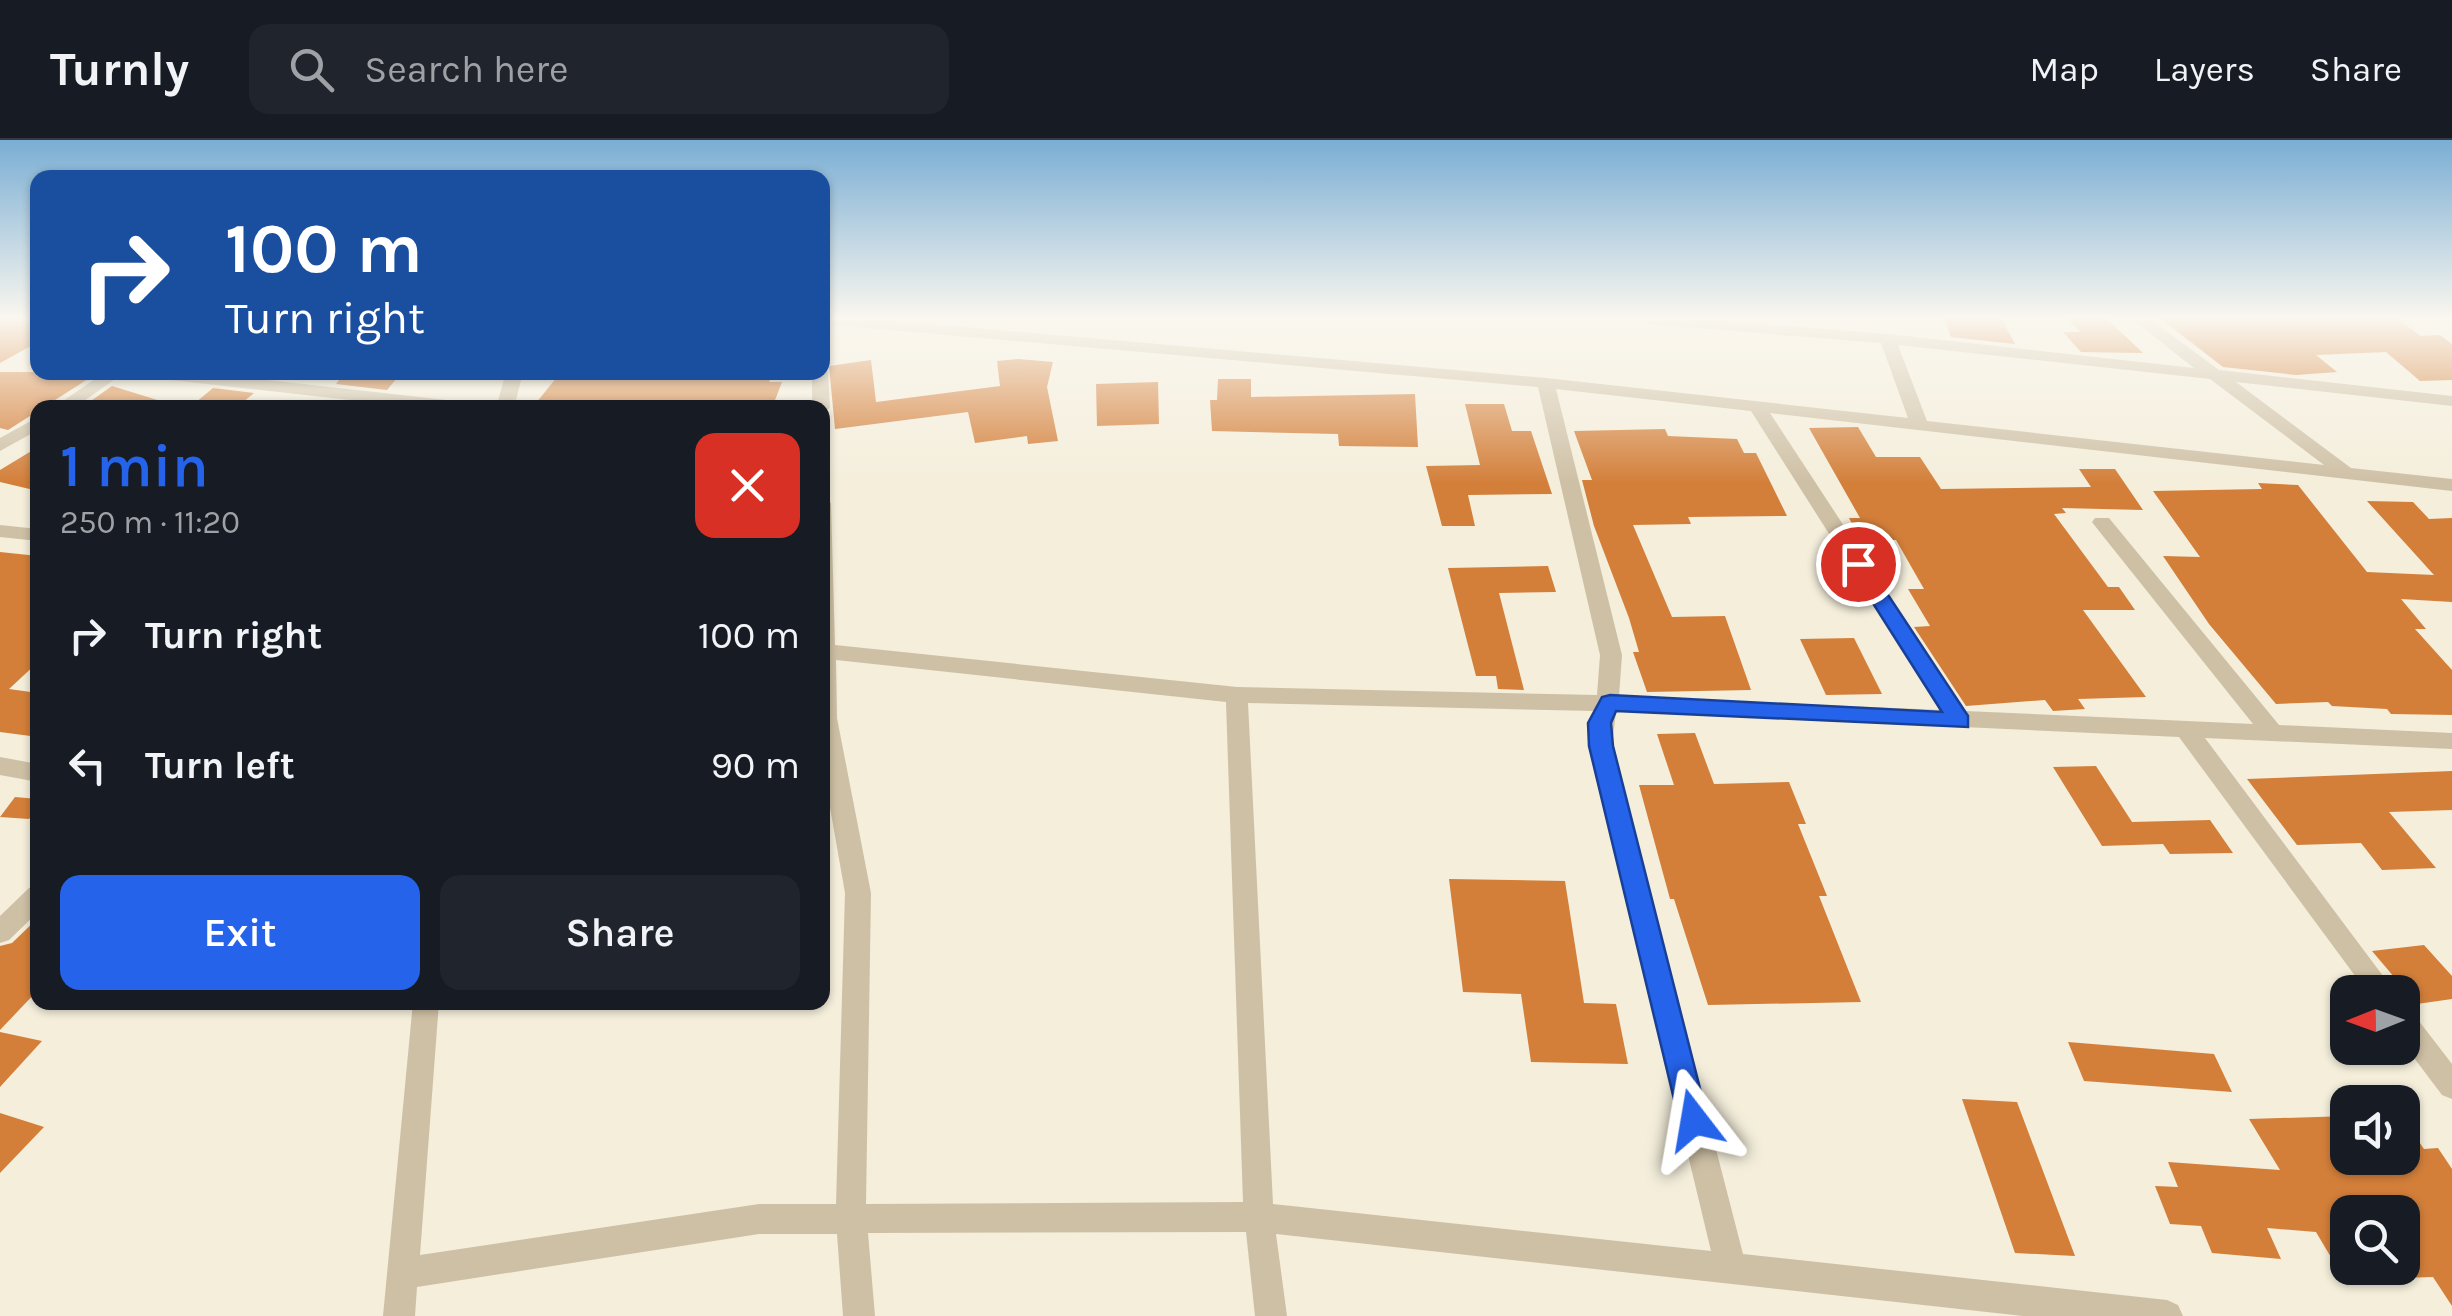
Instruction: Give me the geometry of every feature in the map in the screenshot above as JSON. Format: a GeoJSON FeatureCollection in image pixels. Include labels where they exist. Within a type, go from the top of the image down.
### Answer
{"type":"FeatureCollection","features":[{"type":"Feature","properties":{"kind":"street"},"geometry":{"type":"LineString","coordinates":[[1433,374],[2452,485]]}},
{"type":"Feature","properties":{"kind":"street"},"geometry":{"type":"LineString","coordinates":[[1901,374],[1920,426]]}},
{"type":"Feature","properties":{"kind":"street"},"geometry":{"type":"LineString","coordinates":[[2191,374],[2452,401]]}},
{"type":"Feature","properties":{"kind":"street"},"geometry":{"type":"LineString","coordinates":[[2214,374],[2348,474]]}},
{"type":"Feature","properties":{"kind":"street"},"geometry":{"type":"LineString","coordinates":[[73,400],[104,380]]}},
{"type":"Feature","properties":{"kind":"street"},"geometry":{"type":"LineString","coordinates":[[217,380],[400,400]]}},
{"type":"Feature","properties":{"kind":"street"},"geometry":{"type":"LineString","coordinates":[[1546,384],[1612,655],[1610,703],[1600,723],[1601,746],[1731,1269]]}},
{"type":"Feature","properties":{"kind":"street"},"geometry":{"type":"LineString","coordinates":[[1757,408],[1960,722]]}},
{"type":"Feature","properties":{"kind":"street"},"geometry":{"type":"LineString","coordinates":[[0,446],[30,427]]}},
{"type":"Feature","properties":{"kind":"street"},"geometry":{"type":"LineString","coordinates":[[2102,522],[2274,734]]}},
{"type":"Feature","properties":{"kind":"street"},"geometry":{"type":"LineString","coordinates":[[0,531],[30,534]]}},
{"type":"Feature","properties":{"kind":"street"},"geometry":{"type":"LineString","coordinates":[[830,663],[1237,695],[1610,703],[1960,722],[2452,741]]}},
{"type":"Feature","properties":{"kind":"street"},"geometry":{"type":"LineString","coordinates":[[1237,695],[1258,1217],[1271,1316]]}},
{"type":"Feature","properties":{"kind":"street"},"geometry":{"type":"LineString","coordinates":[[2188,730],[2369,975]]}},
{"type":"Feature","properties":{"kind":"street"},"geometry":{"type":"LineString","coordinates":[[830,740],[858,893],[851,1217],[858,1316]]}},
{"type":"Feature","properties":{"kind":"street"},"geometry":{"type":"LineString","coordinates":[[0,766],[30,772]]}},
{"type":"Feature","properties":{"kind":"street"},"geometry":{"type":"LineString","coordinates":[[0,932],[30,903]]}},
{"type":"Feature","properties":{"kind":"street"},"geometry":{"type":"LineString","coordinates":[[399,1316],[425,1010]]}},
{"type":"Feature","properties":{"kind":"street"},"geometry":{"type":"LineString","coordinates":[[2420,1044],[2452,1086]]}},
{"type":"Feature","properties":{"kind":"street"},"geometry":{"type":"LineString","coordinates":[[404,1273],[760,1219],[1258,1217],[2168,1316]]}},
{"type":"Feature","properties":{"kind":"building"},"geometry":{"type":"Polygon","coordinates":[[[0,374],[30,374],[30,380],[86,380],[55,400],[30,400],[30,416],[8,430],[0,428],[0,374]]]}},
{"type":"Feature","properties":{"kind":"building"},"geometry":{"type":"Polygon","coordinates":[[[830,374],[873,374],[876,402],[1000,386],[999,374],[1050,374],[1047,387],[1058,441],[1028,444],[1027,436],[975,443],[968,412],[835,429],[830,374]]]}},
{"type":"Feature","properties":{"kind":"building"},"geometry":{"type":"Polygon","coordinates":[[[2412,374],[2452,374],[2452,380],[2420,381],[2412,374]]]}},
{"type":"Feature","properties":{"kind":"building"},"geometry":{"type":"Polygon","coordinates":[[[1218,379],[1251,379],[1251,397],[1415,394],[1418,447],[1339,446],[1338,434],[1212,431],[1210,400],[1217,400],[1218,379]]]}},
{"type":"Feature","properties":{"kind":"building"},"geometry":{"type":"Polygon","coordinates":[[[339,380],[395,380],[387,390],[336,384],[339,380]]]}},
{"type":"Feature","properties":{"kind":"building"},"geometry":{"type":"Polygon","coordinates":[[[555,380],[782,382],[775,400],[538,400],[555,380]]]}},
{"type":"Feature","properties":{"kind":"building"},"geometry":{"type":"Polygon","coordinates":[[[1158,382],[1159,424],[1097,426],[1096,384],[1158,382]]]}},
{"type":"Feature","properties":{"kind":"building"},"geometry":{"type":"Polygon","coordinates":[[[112,386],[158,400],[92,400],[112,386]]]}},
{"type":"Feature","properties":{"kind":"building"},"geometry":{"type":"Polygon","coordinates":[[[213,388],[254,393],[246,400],[199,400],[213,388]]]}},
{"type":"Feature","properties":{"kind":"building"},"geometry":{"type":"Polygon","coordinates":[[[1465,404],[1504,404],[1512,431],[1531,431],[1552,494],[1468,495],[1475,526],[1442,526],[1426,466],[1480,465],[1465,404]]]}},
{"type":"Feature","properties":{"kind":"building"},"geometry":{"type":"Polygon","coordinates":[[[1858,427],[1876,457],[1920,457],[1941,489],[2091,487],[2079,469],[2115,469],[2143,510],[2062,508],[2066,513],[2054,514],[2108,587],[2119,587],[2135,610],[2083,610],[2146,697],[2078,699],[2085,709],[2053,711],[2045,700],[1966,706],[1914,627],[1930,626],[1908,589],[1924,589],[1896,540],[1861,541],[1849,518],[1860,518],[1809,428],[1858,427]]]}},
{"type":"Feature","properties":{"kind":"building"},"geometry":{"type":"Polygon","coordinates":[[[1665,429],[1668,436],[1737,439],[1744,453],[1756,453],[1787,516],[1688,517],[1691,524],[1633,525],[1672,617],[1725,616],[1751,690],[1647,692],[1633,652],[1639,652],[1594,526],[1582,480],[1592,480],[1574,431],[1665,429]]]}},
{"type":"Feature","properties":{"kind":"building"},"geometry":{"type":"Polygon","coordinates":[[[30,452],[30,489],[0,482],[0,470],[30,452]]]}},
{"type":"Feature","properties":{"kind":"building"},"geometry":{"type":"Polygon","coordinates":[[[2258,483],[2298,485],[2367,572],[2434,575],[2367,501],[2413,502],[2429,519],[2452,518],[2452,602],[2401,599],[2426,629],[2415,629],[2452,670],[2452,715],[2391,714],[2387,709],[2332,706],[2328,702],[2276,704],[2209,624],[2163,556],[2200,557],[2153,491],[2262,489],[2258,483]]]}},
{"type":"Feature","properties":{"kind":"building"},"geometry":{"type":"Polygon","coordinates":[[[0,552],[30,555],[30,669],[9,689],[30,692],[30,736],[0,732],[0,552]]]}},
{"type":"Feature","properties":{"kind":"building"},"geometry":{"type":"Polygon","coordinates":[[[1548,566],[1556,592],[1499,593],[1524,690],[1498,689],[1496,676],[1476,676],[1448,568],[1548,566]]]}},
{"type":"Feature","properties":{"kind":"building"},"geometry":{"type":"Polygon","coordinates":[[[1854,638],[1882,694],[1826,695],[1800,639],[1854,638]]]}},
{"type":"Feature","properties":{"kind":"building"},"geometry":{"type":"Polygon","coordinates":[[[1695,733],[1714,784],[1789,782],[1806,824],[1798,824],[1827,896],[1819,896],[1861,1002],[1708,1005],[1674,899],[1670,899],[1639,785],[1674,785],[1657,734],[1695,733]]]}},
{"type":"Feature","properties":{"kind":"building"},"geometry":{"type":"Polygon","coordinates":[[[2096,766],[2132,822],[2210,820],[2233,853],[2170,854],[2163,844],[2102,846],[2053,767],[2096,766]]]}},
{"type":"Feature","properties":{"kind":"building"},"geometry":{"type":"Polygon","coordinates":[[[2452,771],[2452,810],[2389,812],[2436,868],[2382,870],[2361,843],[2297,845],[2247,779],[2452,771]]]}},
{"type":"Feature","properties":{"kind":"building"},"geometry":{"type":"Polygon","coordinates":[[[15,797],[30,798],[29,819],[0,817],[15,797]]]}},
{"type":"Feature","properties":{"kind":"building"},"geometry":{"type":"Polygon","coordinates":[[[1449,879],[1565,881],[1584,1003],[1616,1004],[1628,1064],[1531,1062],[1521,994],[1463,992],[1449,879]]]}},
{"type":"Feature","properties":{"kind":"building"},"geometry":{"type":"Polygon","coordinates":[[[30,926],[30,998],[0,1030],[0,946],[12,943],[30,926]]]}},
{"type":"Feature","properties":{"kind":"building"},"geometry":{"type":"Polygon","coordinates":[[[2424,945],[2452,976],[2452,999],[2420,1004],[2420,975],[2392,975],[2372,951],[2424,945]]]}},
{"type":"Feature","properties":{"kind":"building"},"geometry":{"type":"Polygon","coordinates":[[[0,1032],[42,1041],[0,1087],[0,1032]]]}},
{"type":"Feature","properties":{"kind":"building"},"geometry":{"type":"Polygon","coordinates":[[[2068,1042],[2214,1054],[2232,1092],[2084,1081],[2068,1042]]]}},
{"type":"Feature","properties":{"kind":"building"},"geometry":{"type":"Polygon","coordinates":[[[1962,1099],[2017,1102],[2075,1256],[2015,1253],[1962,1099]]]}},
{"type":"Feature","properties":{"kind":"building"},"geometry":{"type":"Polygon","coordinates":[[[0,1113],[44,1127],[0,1173],[0,1113]]]}},
{"type":"Feature","properties":{"kind":"building"},"geometry":{"type":"Polygon","coordinates":[[[2330,1117],[2330,1175],[2420,1175],[2420,1143],[2424,1149],[2438,1148],[2452,1169],[2452,1306],[2433,1277],[2420,1277],[2420,1195],[2330,1195],[2330,1256],[2316,1232],[2267,1228],[2281,1259],[2212,1253],[2201,1226],[2170,1224],[2155,1186],[2178,1187],[2168,1162],[2280,1170],[2249,1119],[2330,1117]]]}},
{"type":"Feature","properties":{"kind":"route"},"geometry":{"type":"LineString","coordinates":[[1694,1120],[1601,746],[1600,723],[1610,703],[1960,722],[1858,564]]}}]}
